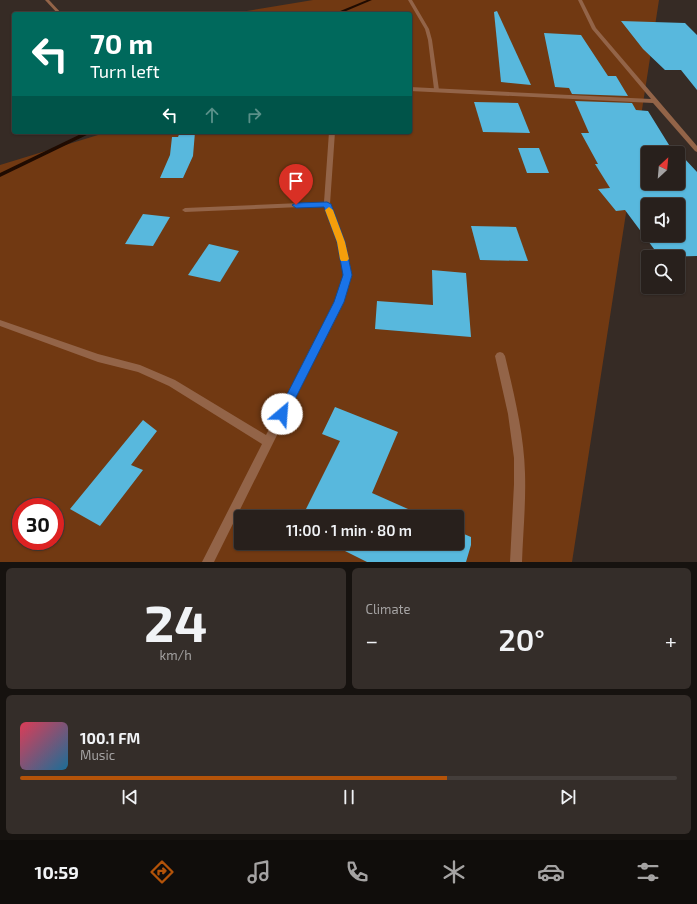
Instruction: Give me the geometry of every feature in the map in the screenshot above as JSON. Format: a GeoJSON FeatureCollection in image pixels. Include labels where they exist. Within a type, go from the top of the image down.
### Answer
{"type":"FeatureCollection","features":[{"type":"Feature","properties":{"kind":"street"},"geometry":{"type":"LineString","coordinates":[[47,0],[58,12]]}},
{"type":"Feature","properties":{"kind":"street"},"geometry":{"type":"LineString","coordinates":[[410,0],[427,30],[430,40],[437,89]]}},
{"type":"Feature","properties":{"kind":"street"},"geometry":{"type":"LineString","coordinates":[[580,0],[594,28],[697,150]]}},
{"type":"Feature","properties":{"kind":"street"},"geometry":{"type":"LineString","coordinates":[[412,89],[437,89],[655,101]]}},
{"type":"Feature","properties":{"kind":"street"},"geometry":{"type":"LineString","coordinates":[[208,562],[339,302],[348,275],[341,242],[327,204],[332,134]]}},
{"type":"Feature","properties":{"kind":"street"},"geometry":{"type":"LineString","coordinates":[[185,210],[327,204]]}},
{"type":"Feature","properties":{"kind":"street"},"geometry":{"type":"LineString","coordinates":[[0,323],[98,358],[140,369],[172,383],[268,442]]}},
{"type":"Feature","properties":{"kind":"street"},"geometry":{"type":"LineString","coordinates":[[500,356],[511,397],[520,474],[516,562]]}},
{"type":"Feature","properties":{"kind":"shaded area"},"geometry":{"type":"Polygon","coordinates":[[[313,0],[659,0],[572,562],[0,562],[0,165],[98,134],[412,134],[412,12],[240,12],[313,0]]]}},
{"type":"Feature","properties":{"kind":"building"},"geometry":{"type":"Polygon","coordinates":[[[497,11],[531,85],[501,82],[494,12],[497,11]]]}},
{"type":"Feature","properties":{"kind":"building"},"geometry":{"type":"Polygon","coordinates":[[[621,21],[685,23],[697,35],[697,90],[681,70],[665,70],[643,49],[621,21]]]}},
{"type":"Feature","properties":{"kind":"building"},"geometry":{"type":"Polygon","coordinates":[[[544,33],[581,35],[608,76],[616,76],[628,96],[572,94],[569,88],[555,87],[544,33]]]}},
{"type":"Feature","properties":{"kind":"building"},"geometry":{"type":"Polygon","coordinates":[[[575,101],[632,103],[636,110],[648,111],[670,146],[641,146],[641,190],[685,190],[685,159],[697,172],[697,256],[685,256],[685,250],[655,250],[649,242],[685,242],[685,198],[641,198],[641,231],[625,210],[616,211],[598,189],[610,188],[595,164],[598,164],[581,133],[589,133],[575,101]]]}},
{"type":"Feature","properties":{"kind":"building"},"geometry":{"type":"Polygon","coordinates":[[[474,102],[518,103],[530,133],[483,132],[474,102]]]}},
{"type":"Feature","properties":{"kind":"building"},"geometry":{"type":"Polygon","coordinates":[[[179,134],[195,134],[193,156],[183,178],[160,178],[170,155],[172,137],[178,137],[179,134]]]}},
{"type":"Feature","properties":{"kind":"building"},"geometry":{"type":"Polygon","coordinates":[[[518,148],[539,148],[549,173],[527,173],[518,148]]]}},
{"type":"Feature","properties":{"kind":"building"},"geometry":{"type":"Polygon","coordinates":[[[143,214],[170,217],[153,246],[125,244],[143,214]]]}},
{"type":"Feature","properties":{"kind":"building"},"geometry":{"type":"Polygon","coordinates":[[[471,226],[516,227],[528,261],[480,260],[471,226]]]}},
{"type":"Feature","properties":{"kind":"building"},"geometry":{"type":"Polygon","coordinates":[[[209,244],[239,251],[220,282],[188,275],[209,244]]]}},
{"type":"Feature","properties":{"kind":"building"},"geometry":{"type":"Polygon","coordinates":[[[432,270],[466,273],[471,337],[375,329],[377,301],[433,305],[432,270]]]}},
{"type":"Feature","properties":{"kind":"building"},"geometry":{"type":"Polygon","coordinates":[[[335,407],[398,432],[372,493],[410,510],[306,510],[340,441],[322,434],[335,407]]]}},
{"type":"Feature","properties":{"kind":"building"},"geometry":{"type":"Polygon","coordinates":[[[143,420],[157,431],[131,465],[143,470],[100,526],[70,509],[143,420]]]}},
{"type":"Feature","properties":{"kind":"building"},"geometry":{"type":"Polygon","coordinates":[[[464,534],[471,537],[471,545],[466,562],[367,562],[343,550],[464,550],[464,534]]]}},
{"type":"Feature","properties":{"kind":"waterway"},"geometry":{"type":"LineString","coordinates":[[340,12],[370,0]]}},
{"type":"Feature","properties":{"kind":"waterway"},"geometry":{"type":"LineString","coordinates":[[0,175],[86,134]]}},
{"type":"Feature","properties":{"kind":"slow traffic"},"geometry":{"type":"LineString","coordinates":[[329,210],[341,242],[344,259]]}},
{"type":"Feature","properties":{"kind":"route"},"geometry":{"type":"LineString","coordinates":[[282,414],[339,302],[348,275],[341,242],[327,204],[296,205]]}}]}
